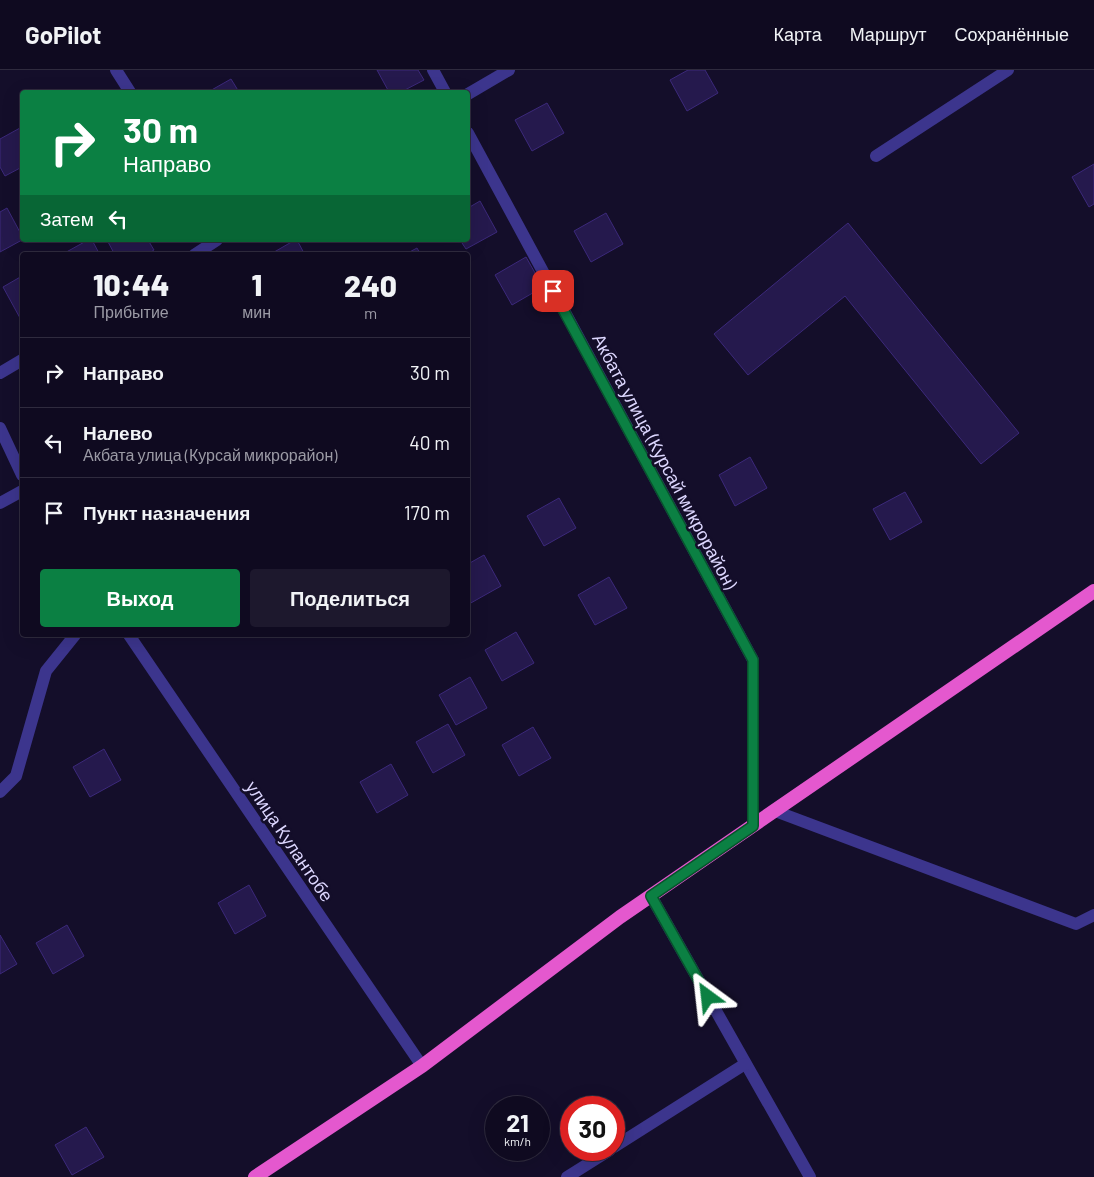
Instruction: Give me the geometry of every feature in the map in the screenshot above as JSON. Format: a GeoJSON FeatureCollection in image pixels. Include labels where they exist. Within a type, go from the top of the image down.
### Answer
{"type":"FeatureCollection","features":[{"type":"Feature","properties":{"kind":"highway"},"geometry":{"type":"LineString","coordinates":[[255,1177],[422,1066],[620,917],[1094,591]]}},
{"type":"Feature","properties":{"kind":"street"},"geometry":{"type":"LineString","coordinates":[[116,70],[129,90]]}},
{"type":"Feature","properties":{"kind":"street"},"geometry":{"type":"LineString","coordinates":[[433,70],[444,90]]}},
{"type":"Feature","properties":{"kind":"street"},"geometry":{"type":"LineString","coordinates":[[470,93],[509,70]]}},
{"type":"Feature","properties":{"kind":"street"},"geometry":{"type":"LineString","coordinates":[[876,156],[1008,70]]}},
{"type":"Feature","properties":{"kind":"street","name":"Акбата улица (Курсай микрорайон)"},"geometry":{"type":"LineString","coordinates":[[470,137],[753,660],[753,826]]}},
{"type":"Feature","properties":{"kind":"street"},"geometry":{"type":"LineString","coordinates":[[199,252],[214,242]]}},
{"type":"Feature","properties":{"kind":"street"},"geometry":{"type":"LineString","coordinates":[[0,373],[20,361]]}},
{"type":"Feature","properties":{"kind":"street"},"geometry":{"type":"LineString","coordinates":[[0,428],[20,471]]}},
{"type":"Feature","properties":{"kind":"street"},"geometry":{"type":"LineString","coordinates":[[0,503],[20,492]]}},
{"type":"Feature","properties":{"kind":"street"},"geometry":{"type":"LineString","coordinates":[[0,792],[16,776],[46,671],[73,637]]}},
{"type":"Feature","properties":{"kind":"street","name":"улица Кулантобе"},"geometry":{"type":"LineString","coordinates":[[130,637],[422,1066]]}},
{"type":"Feature","properties":{"kind":"street"},"geometry":{"type":"LineString","coordinates":[[775,811],[1076,924],[1094,915]]}},
{"type":"Feature","properties":{"kind":"street"},"geometry":{"type":"LineString","coordinates":[[651,896],[810,1177]]}},
{"type":"Feature","properties":{"kind":"street"},"geometry":{"type":"LineString","coordinates":[[625,1140],[746,1064]]}},
{"type":"Feature","properties":{"kind":"street"},"geometry":{"type":"LineString","coordinates":[[567,1177],[592,1161]]}},
{"type":"Feature","properties":{"kind":"building"},"geometry":{"type":"Polygon","coordinates":[[[377,70],[418,70],[424,80],[405,90],[388,90],[377,70]]]}},
{"type":"Feature","properties":{"kind":"building"},"geometry":{"type":"Polygon","coordinates":[[[688,70],[705,70],[718,93],[687,111],[670,80],[688,70]]]}},
{"type":"Feature","properties":{"kind":"building"},"geometry":{"type":"Polygon","coordinates":[[[231,79],[238,90],[212,90],[231,79]]]}},
{"type":"Feature","properties":{"kind":"building"},"geometry":{"type":"Polygon","coordinates":[[[547,103],[564,133],[532,151],[515,120],[547,103]]]}},
{"type":"Feature","properties":{"kind":"building"},"geometry":{"type":"Polygon","coordinates":[[[20,128],[20,168],[5,176],[0,167],[0,139],[20,128]]]}},
{"type":"Feature","properties":{"kind":"building"},"geometry":{"type":"Polygon","coordinates":[[[1094,164],[1094,204],[1089,207],[1072,177],[1094,164]]]}},
{"type":"Feature","properties":{"kind":"building"},"geometry":{"type":"Polygon","coordinates":[[[480,201],[497,232],[466,249],[461,242],[470,242],[470,207],[480,201]]]}},
{"type":"Feature","properties":{"kind":"building"},"geometry":{"type":"Polygon","coordinates":[[[7,208],[20,232],[20,241],[0,252],[0,212],[7,208]]]}},
{"type":"Feature","properties":{"kind":"building"},"geometry":{"type":"Polygon","coordinates":[[[606,213],[623,244],[591,262],[574,231],[606,213]]]}},
{"type":"Feature","properties":{"kind":"building"},"geometry":{"type":"Polygon","coordinates":[[[848,223],[1019,433],[981,464],[845,296],[748,375],[714,334],[848,223]]]}},
{"type":"Feature","properties":{"kind":"building"},"geometry":{"type":"Polygon","coordinates":[[[84,242],[93,242],[98,252],[66,252],[84,242]]]}},
{"type":"Feature","properties":{"kind":"building"},"geometry":{"type":"Polygon","coordinates":[[[108,242],[149,242],[154,250],[151,252],[113,252],[108,242]]]}},
{"type":"Feature","properties":{"kind":"building"},"geometry":{"type":"Polygon","coordinates":[[[292,242],[298,242],[303,252],[274,252],[292,242]]]}},
{"type":"Feature","properties":{"kind":"building"},"geometry":{"type":"Polygon","coordinates":[[[417,248],[419,252],[410,252],[417,248]]]}},
{"type":"Feature","properties":{"kind":"building"},"geometry":{"type":"Polygon","coordinates":[[[526,257],[543,287],[512,305],[495,275],[526,257]]]}},
{"type":"Feature","properties":{"kind":"building"},"geometry":{"type":"Polygon","coordinates":[[[20,277],[20,318],[3,287],[20,277]]]}},
{"type":"Feature","properties":{"kind":"building"},"geometry":{"type":"Polygon","coordinates":[[[750,457],[767,488],[735,506],[719,475],[750,457]]]}},
{"type":"Feature","properties":{"kind":"building"},"geometry":{"type":"Polygon","coordinates":[[[905,492],[922,522],[890,540],[873,509],[905,492]]]}},
{"type":"Feature","properties":{"kind":"building"},"geometry":{"type":"Polygon","coordinates":[[[559,498],[576,528],[544,546],[527,516],[559,498]]]}},
{"type":"Feature","properties":{"kind":"building"},"geometry":{"type":"Polygon","coordinates":[[[484,555],[501,586],[470,603],[470,563],[484,555]]]}},
{"type":"Feature","properties":{"kind":"building"},"geometry":{"type":"Polygon","coordinates":[[[609,577],[627,608],[595,625],[578,595],[609,577]]]}},
{"type":"Feature","properties":{"kind":"building"},"geometry":{"type":"Polygon","coordinates":[[[516,632],[534,663],[502,681],[485,650],[516,632]]]}},
{"type":"Feature","properties":{"kind":"building"},"geometry":{"type":"Polygon","coordinates":[[[470,677],[487,708],[456,725],[439,695],[470,677]]]}},
{"type":"Feature","properties":{"kind":"building"},"geometry":{"type":"Polygon","coordinates":[[[448,724],[465,755],[433,773],[416,742],[448,724]]]}},
{"type":"Feature","properties":{"kind":"building"},"geometry":{"type":"Polygon","coordinates":[[[533,727],[551,758],[519,776],[502,745],[533,727]]]}},
{"type":"Feature","properties":{"kind":"building"},"geometry":{"type":"Polygon","coordinates":[[[104,749],[121,780],[90,797],[73,767],[104,749]]]}},
{"type":"Feature","properties":{"kind":"building"},"geometry":{"type":"Polygon","coordinates":[[[391,764],[408,795],[377,813],[360,782],[391,764]]]}},
{"type":"Feature","properties":{"kind":"building"},"geometry":{"type":"Polygon","coordinates":[[[249,885],[266,916],[235,934],[218,903],[249,885]]]}},
{"type":"Feature","properties":{"kind":"building"},"geometry":{"type":"Polygon","coordinates":[[[67,925],[84,956],[53,974],[36,943],[67,925]]]}},
{"type":"Feature","properties":{"kind":"building"},"geometry":{"type":"Polygon","coordinates":[[[0,935],[17,964],[0,974],[0,935]]]}},
{"type":"Feature","properties":{"kind":"building"},"geometry":{"type":"Polygon","coordinates":[[[86,1127],[104,1157],[72,1175],[55,1145],[86,1127]]]}},
{"type":"Feature","properties":{"kind":"route"},"geometry":{"type":"LineString","coordinates":[[553,291],[753,660],[753,826],[651,896],[708,997]]}}]}
